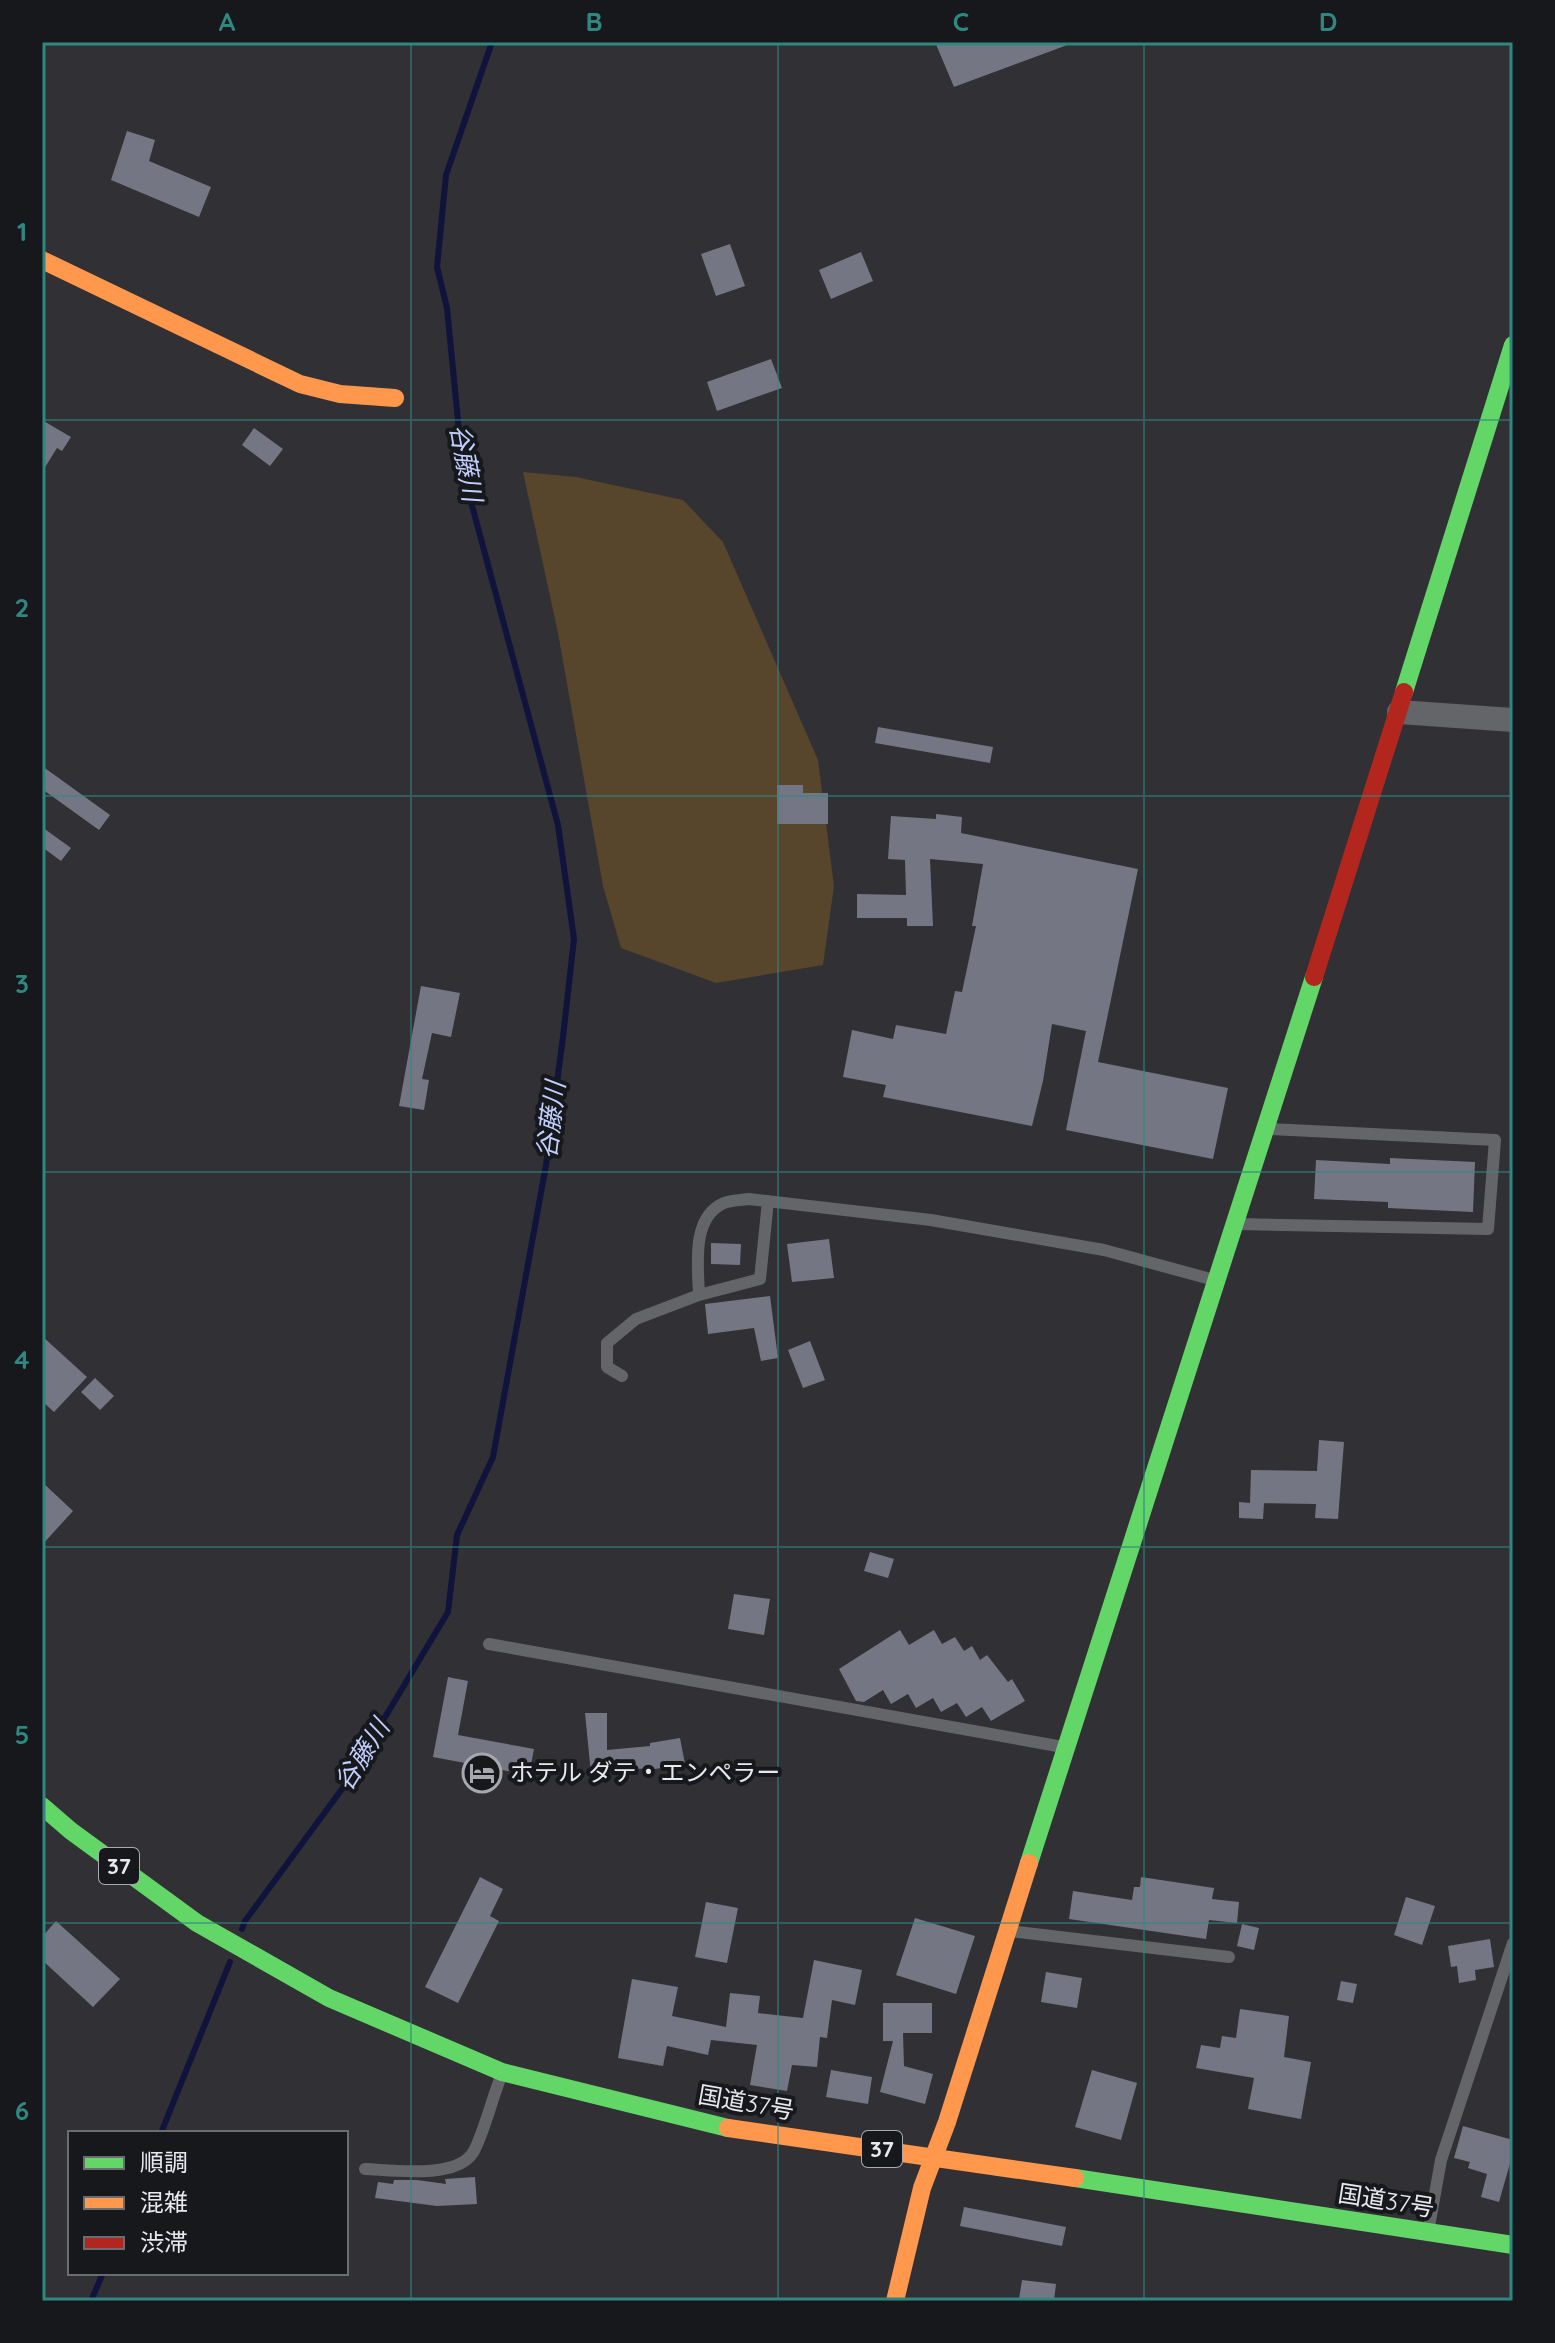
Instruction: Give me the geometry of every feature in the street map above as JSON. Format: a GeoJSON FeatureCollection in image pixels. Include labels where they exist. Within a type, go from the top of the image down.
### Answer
{"type":"FeatureCollection","features":[{"type":"Feature","properties":{"kind":"main road"},"geometry":{"type":"LineString","coordinates":[[42,260],[300,384],[340,394],[395,398]]}},
{"type":"Feature","properties":{"kind":"main road"},"geometry":{"type":"LineString","coordinates":[[895,2301],[922,2188],[935,2156],[1218,1281],[1513,345]]}},
{"type":"Feature","properties":{"kind":"main road","name":"国道37号"},"geometry":{"type":"LineString","coordinates":[[42,1806],[71,1831],[197,1923],[329,1998],[502,2072],[729,2128],[935,2156],[1513,2245]]}},
{"type":"Feature","properties":{"kind":"street"},"geometry":{"type":"LineString","coordinates":[[1399,712],[1513,720]]}},
{"type":"Feature","properties":{"kind":"lane"},"geometry":{"type":"LineString","coordinates":[[1236,1224],[1488,1229],[1495,1140],[1266,1129]]}},
{"type":"Feature","properties":{"kind":"lane"},"geometry":{"type":"LineString","coordinates":[[699,1295],[698,1246],[704,1223],[723,1204],[749,1199],[947,1222],[1104,1250],[1218,1281]]}},
{"type":"Feature","properties":{"kind":"lane"},"geometry":{"type":"LineString","coordinates":[[622,1376],[607,1367],[607,1343],[636,1319],[699,1295],[760,1279],[768,1201]]}},
{"type":"Feature","properties":{"kind":"lane"},"geometry":{"type":"LineString","coordinates":[[489,1644],[1066,1747]]}},
{"type":"Feature","properties":{"kind":"lane"},"geometry":{"type":"LineString","coordinates":[[1008,1931],[1229,1957]]}},
{"type":"Feature","properties":{"kind":"lane"},"geometry":{"type":"LineString","coordinates":[[1428,2232],[1441,2160],[1513,1943]]}},
{"type":"Feature","properties":{"kind":"lane"},"geometry":{"type":"LineString","coordinates":[[365,2169],[434,2171],[459,2166],[472,2154],[502,2072]]}},
{"type":"Feature","properties":{"kind":"shaded area"},"geometry":{"type":"Polygon","coordinates":[[[523,472],[576,477],[683,500],[723,542],[818,760],[834,886],[823,965],[716,983],[621,948],[603,886],[558,633],[523,472]]]}},
{"type":"Feature","properties":{"kind":"building"},"geometry":{"type":"Polygon","coordinates":[[[935,42],[1070,42],[1070,44],[954,87],[935,42]]]}},
{"type":"Feature","properties":{"kind":"building"},"geometry":{"type":"Polygon","coordinates":[[[127,131],[155,140],[149,161],[211,187],[199,217],[111,180],[127,131]]]}},
{"type":"Feature","properties":{"kind":"building"},"geometry":{"type":"Polygon","coordinates":[[[730,244],[745,286],[716,296],[701,254],[730,244]]]}},
{"type":"Feature","properties":{"kind":"building"},"geometry":{"type":"Polygon","coordinates":[[[861,252],[873,281],[831,299],[819,270],[861,252]]]}},
{"type":"Feature","properties":{"kind":"building"},"geometry":{"type":"Polygon","coordinates":[[[771,359],[782,388],[717,411],[707,382],[771,359]]]}},
{"type":"Feature","properties":{"kind":"building"},"geometry":{"type":"Polygon","coordinates":[[[42,420],[71,437],[62,451],[57,448],[42,472],[42,420]]]}},
{"type":"Feature","properties":{"kind":"building"},"geometry":{"type":"Polygon","coordinates":[[[254,428],[283,449],[270,466],[242,445],[254,428]]]}},
{"type":"Feature","properties":{"kind":"building"},"geometry":{"type":"Polygon","coordinates":[[[878,727],[993,747],[990,763],[875,743],[878,727]]]}},
{"type":"Feature","properties":{"kind":"building"},"geometry":{"type":"Polygon","coordinates":[[[42,766],[110,815],[99,830],[42,789],[42,766]]]}},
{"type":"Feature","properties":{"kind":"building"},"geometry":{"type":"Polygon","coordinates":[[[777,785],[803,785],[803,793],[828,793],[828,824],[777,824],[777,785]]]}},
{"type":"Feature","properties":{"kind":"building"},"geometry":{"type":"Polygon","coordinates":[[[936,814],[962,817],[961,833],[1138,869],[1098,1062],[1228,1088],[1213,1159],[1066,1130],[1086,1031],[1052,1024],[1032,1126],[883,1097],[886,1085],[843,1077],[852,1030],[893,1039],[896,1025],[946,1034],[955,991],[962,992],[976,926],[972,926],[983,864],[930,859],[933,926],[907,926],[907,918],[857,918],[857,894],[906,895],[905,860],[888,859],[891,816],[936,819],[936,814]]]}},
{"type":"Feature","properties":{"kind":"building"},"geometry":{"type":"Polygon","coordinates":[[[42,827],[71,848],[61,861],[42,847],[42,827]]]}},
{"type":"Feature","properties":{"kind":"building"},"geometry":{"type":"Polygon","coordinates":[[[421,986],[460,993],[451,1037],[432,1033],[422,1079],[429,1080],[424,1110],[399,1106],[421,986]]]}},
{"type":"Feature","properties":{"kind":"building"},"geometry":{"type":"Polygon","coordinates":[[[1390,1158],[1475,1162],[1473,1212],[1388,1208],[1388,1202],[1314,1199],[1316,1160],[1390,1164],[1390,1158]]]}},
{"type":"Feature","properties":{"kind":"building"},"geometry":{"type":"Polygon","coordinates":[[[829,1239],[834,1278],[792,1282],[787,1244],[829,1239]]]}},
{"type":"Feature","properties":{"kind":"building"},"geometry":{"type":"Polygon","coordinates":[[[711,1243],[741,1244],[740,1265],[711,1264],[711,1243]]]}},
{"type":"Feature","properties":{"kind":"building"},"geometry":{"type":"Polygon","coordinates":[[[770,1296],[778,1358],[761,1361],[754,1328],[708,1334],[705,1304],[770,1296]]]}},
{"type":"Feature","properties":{"kind":"building"},"geometry":{"type":"Polygon","coordinates":[[[42,1336],[87,1377],[54,1412],[42,1401],[42,1336]]]}},
{"type":"Feature","properties":{"kind":"building"},"geometry":{"type":"Polygon","coordinates":[[[810,1341],[825,1380],[803,1388],[788,1350],[810,1341]]]}},
{"type":"Feature","properties":{"kind":"building"},"geometry":{"type":"Polygon","coordinates":[[[95,1378],[114,1396],[100,1410],[81,1392],[95,1378]]]}},
{"type":"Feature","properties":{"kind":"building"},"geometry":{"type":"Polygon","coordinates":[[[1319,1440],[1344,1442],[1338,1519],[1315,1518],[1316,1504],[1264,1503],[1263,1519],[1239,1518],[1239,1502],[1250,1503],[1251,1470],[1317,1471],[1319,1440]]]}},
{"type":"Feature","properties":{"kind":"building"},"geometry":{"type":"Polygon","coordinates":[[[42,1482],[73,1511],[42,1545],[42,1482]]]}},
{"type":"Feature","properties":{"kind":"building"},"geometry":{"type":"Polygon","coordinates":[[[870,1552],[894,1559],[888,1578],[864,1571],[870,1552]]]}},
{"type":"Feature","properties":{"kind":"building"},"geometry":{"type":"Polygon","coordinates":[[[734,1594],[770,1599],[764,1635],[728,1629],[734,1594]]]}},
{"type":"Feature","properties":{"kind":"building"},"geometry":{"type":"Polygon","coordinates":[[[900,1630],[909,1645],[934,1630],[942,1644],[955,1637],[964,1651],[972,1646],[980,1660],[987,1655],[1008,1682],[1012,1679],[1025,1701],[991,1721],[982,1707],[966,1717],[957,1703],[941,1712],[933,1698],[916,1708],[908,1694],[891,1704],[883,1690],[864,1702],[856,1701],[839,1669],[900,1630]]]}},
{"type":"Feature","properties":{"kind":"building"},"geometry":{"type":"Polygon","coordinates":[[[448,1677],[468,1681],[458,1735],[534,1749],[529,1775],[433,1757],[448,1677]]]}},
{"type":"Feature","properties":{"kind":"building"},"geometry":{"type":"Polygon","coordinates":[[[585,1713],[607,1713],[607,1750],[650,1746],[650,1743],[680,1738],[685,1764],[591,1774],[585,1713]]]}},
{"type":"Feature","properties":{"kind":"building"},"geometry":{"type":"Polygon","coordinates":[[[480,1877],[503,1889],[490,1916],[499,1921],[458,2003],[425,1987],[480,1877]]]}},
{"type":"Feature","properties":{"kind":"building"},"geometry":{"type":"Polygon","coordinates":[[[1141,1877],[1214,1888],[1212,1899],[1239,1902],[1237,1923],[1209,1920],[1206,1939],[1069,1919],[1073,1891],[1132,1900],[1134,1887],[1140,1887],[1141,1877]]]}},
{"type":"Feature","properties":{"kind":"building"},"geometry":{"type":"Polygon","coordinates":[[[1406,1897],[1435,1906],[1422,1945],[1394,1935],[1406,1897]]]}},
{"type":"Feature","properties":{"kind":"building"},"geometry":{"type":"Polygon","coordinates":[[[706,1902],[738,1908],[727,1963],[695,1957],[706,1902]]]}},
{"type":"Feature","properties":{"kind":"building"},"geometry":{"type":"Polygon","coordinates":[[[915,1918],[975,1936],[956,1994],[896,1975],[915,1918]]]}},
{"type":"Feature","properties":{"kind":"building"},"geometry":{"type":"Polygon","coordinates":[[[56,1921],[120,1979],[93,2007],[42,1960],[42,1937],[56,1921]]]}},
{"type":"Feature","properties":{"kind":"building"},"geometry":{"type":"Polygon","coordinates":[[[1242,1924],[1259,1928],[1254,1950],[1237,1946],[1242,1924]]]}},
{"type":"Feature","properties":{"kind":"building"},"geometry":{"type":"Polygon","coordinates":[[[1490,1939],[1494,1967],[1475,1970],[1476,1980],[1459,1983],[1457,1966],[1451,1967],[1448,1946],[1490,1939]]]}},
{"type":"Feature","properties":{"kind":"building"},"geometry":{"type":"Polygon","coordinates":[[[814,1960],[862,1970],[855,2005],[832,2000],[827,2038],[820,2037],[817,2067],[792,2065],[787,2091],[750,2085],[757,2045],[711,2040],[708,2055],[667,2046],[663,2066],[618,2058],[632,1979],[678,1987],[672,2016],[726,2027],[730,1993],[760,1996],[758,2013],[803,2018],[814,1960]]]}},
{"type":"Feature","properties":{"kind":"building"},"geometry":{"type":"Polygon","coordinates":[[[1046,1972],[1082,1978],[1077,2008],[1041,2002],[1046,1972]]]}},
{"type":"Feature","properties":{"kind":"building"},"geometry":{"type":"Polygon","coordinates":[[[1341,1981],[1357,1984],[1353,2003],[1337,2000],[1341,1981]]]}},
{"type":"Feature","properties":{"kind":"building"},"geometry":{"type":"Polygon","coordinates":[[[883,2003],[932,2003],[932,2033],[903,2033],[904,2066],[933,2074],[925,2104],[880,2092],[893,2041],[883,2041],[883,2003]]]}},
{"type":"Feature","properties":{"kind":"building"},"geometry":{"type":"Polygon","coordinates":[[[1240,2009],[1289,2016],[1284,2057],[1311,2062],[1301,2119],[1248,2109],[1254,2078],[1196,2068],[1201,2045],[1220,2048],[1222,2036],[1236,2038],[1240,2009]]]}},
{"type":"Feature","properties":{"kind":"building"},"geometry":{"type":"Polygon","coordinates":[[[831,2070],[872,2077],[868,2104],[826,2097],[831,2070]]]}},
{"type":"Feature","properties":{"kind":"building"},"geometry":{"type":"Polygon","coordinates":[[[1092,2070],[1137,2083],[1121,2140],[1075,2127],[1092,2070]]]}},
{"type":"Feature","properties":{"kind":"building"},"geometry":{"type":"Polygon","coordinates":[[[1463,2126],[1513,2140],[1513,2153],[1499,2202],[1481,2197],[1487,2174],[1468,2168],[1470,2162],[1454,2158],[1463,2126]]]}},
{"type":"Feature","properties":{"kind":"building"},"geometry":{"type":"Polygon","coordinates":[[[475,2177],[477,2204],[437,2206],[375,2198],[378,2182],[393,2184],[394,2180],[417,2180],[446,2184],[445,2179],[475,2177]]]}},
{"type":"Feature","properties":{"kind":"building"},"geometry":{"type":"Polygon","coordinates":[[[964,2207],[1066,2227],[1062,2246],[960,2226],[964,2207]]]}},
{"type":"Feature","properties":{"kind":"building"},"geometry":{"type":"Polygon","coordinates":[[[1022,2280],[1056,2284],[1054,2301],[1019,2299],[1022,2280]]]}},
{"type":"Feature","properties":{"kind":"waterway","name":"谷藤川"},"geometry":{"type":"LineString","coordinates":[[242,1929],[342,1789],[448,1612],[457,1535],[493,1457],[546,1165],[563,1037],[574,939],[558,825],[463,472],[447,308],[437,267],[446,175],[492,42]]}},
{"type":"Feature","properties":{"kind":"waterway","name":"谷藤川"},"geometry":{"type":"LineString","coordinates":[[162,2131],[230,1962]]}},
{"type":"Feature","properties":{"kind":"waterway","name":"谷藤川"},"geometry":{"type":"LineString","coordinates":[[91,2301],[102,2275]]}},
{"type":"Feature","properties":{"kind":"traffic: fast"},"geometry":{"type":"LineString","coordinates":[[1404,692],[1513,345]]}},
{"type":"Feature","properties":{"kind":"traffic: fast"},"geometry":{"type":"LineString","coordinates":[[1029,1863],[1314,977]]}},
{"type":"Feature","properties":{"kind":"traffic: fast"},"geometry":{"type":"LineString","coordinates":[[42,1806],[71,1831],[197,1923],[329,1998],[502,2072],[728,2128]]}},
{"type":"Feature","properties":{"kind":"traffic: fast"},"geometry":{"type":"LineString","coordinates":[[1075,2178],[1513,2245]]}},
{"type":"Feature","properties":{"kind":"traffic: slow"},"geometry":{"type":"LineString","coordinates":[[42,260],[300,384],[340,394],[395,398]]}},
{"type":"Feature","properties":{"kind":"traffic: slow"},"geometry":{"type":"LineString","coordinates":[[895,2301],[922,2188],[947,2122],[1029,1863]]}},
{"type":"Feature","properties":{"kind":"traffic: slow"},"geometry":{"type":"LineString","coordinates":[[728,2128],[1075,2178]]}},
{"type":"Feature","properties":{"kind":"traffic: jam"},"geometry":{"type":"LineString","coordinates":[[1314,977],[1404,692]]}},
{"type":"Feature","properties":{"kind":"place","name":"ホテル ダテ・エンペラー"},"geometry":{"type":"Point","coordinates":[482,1773]}}]}
